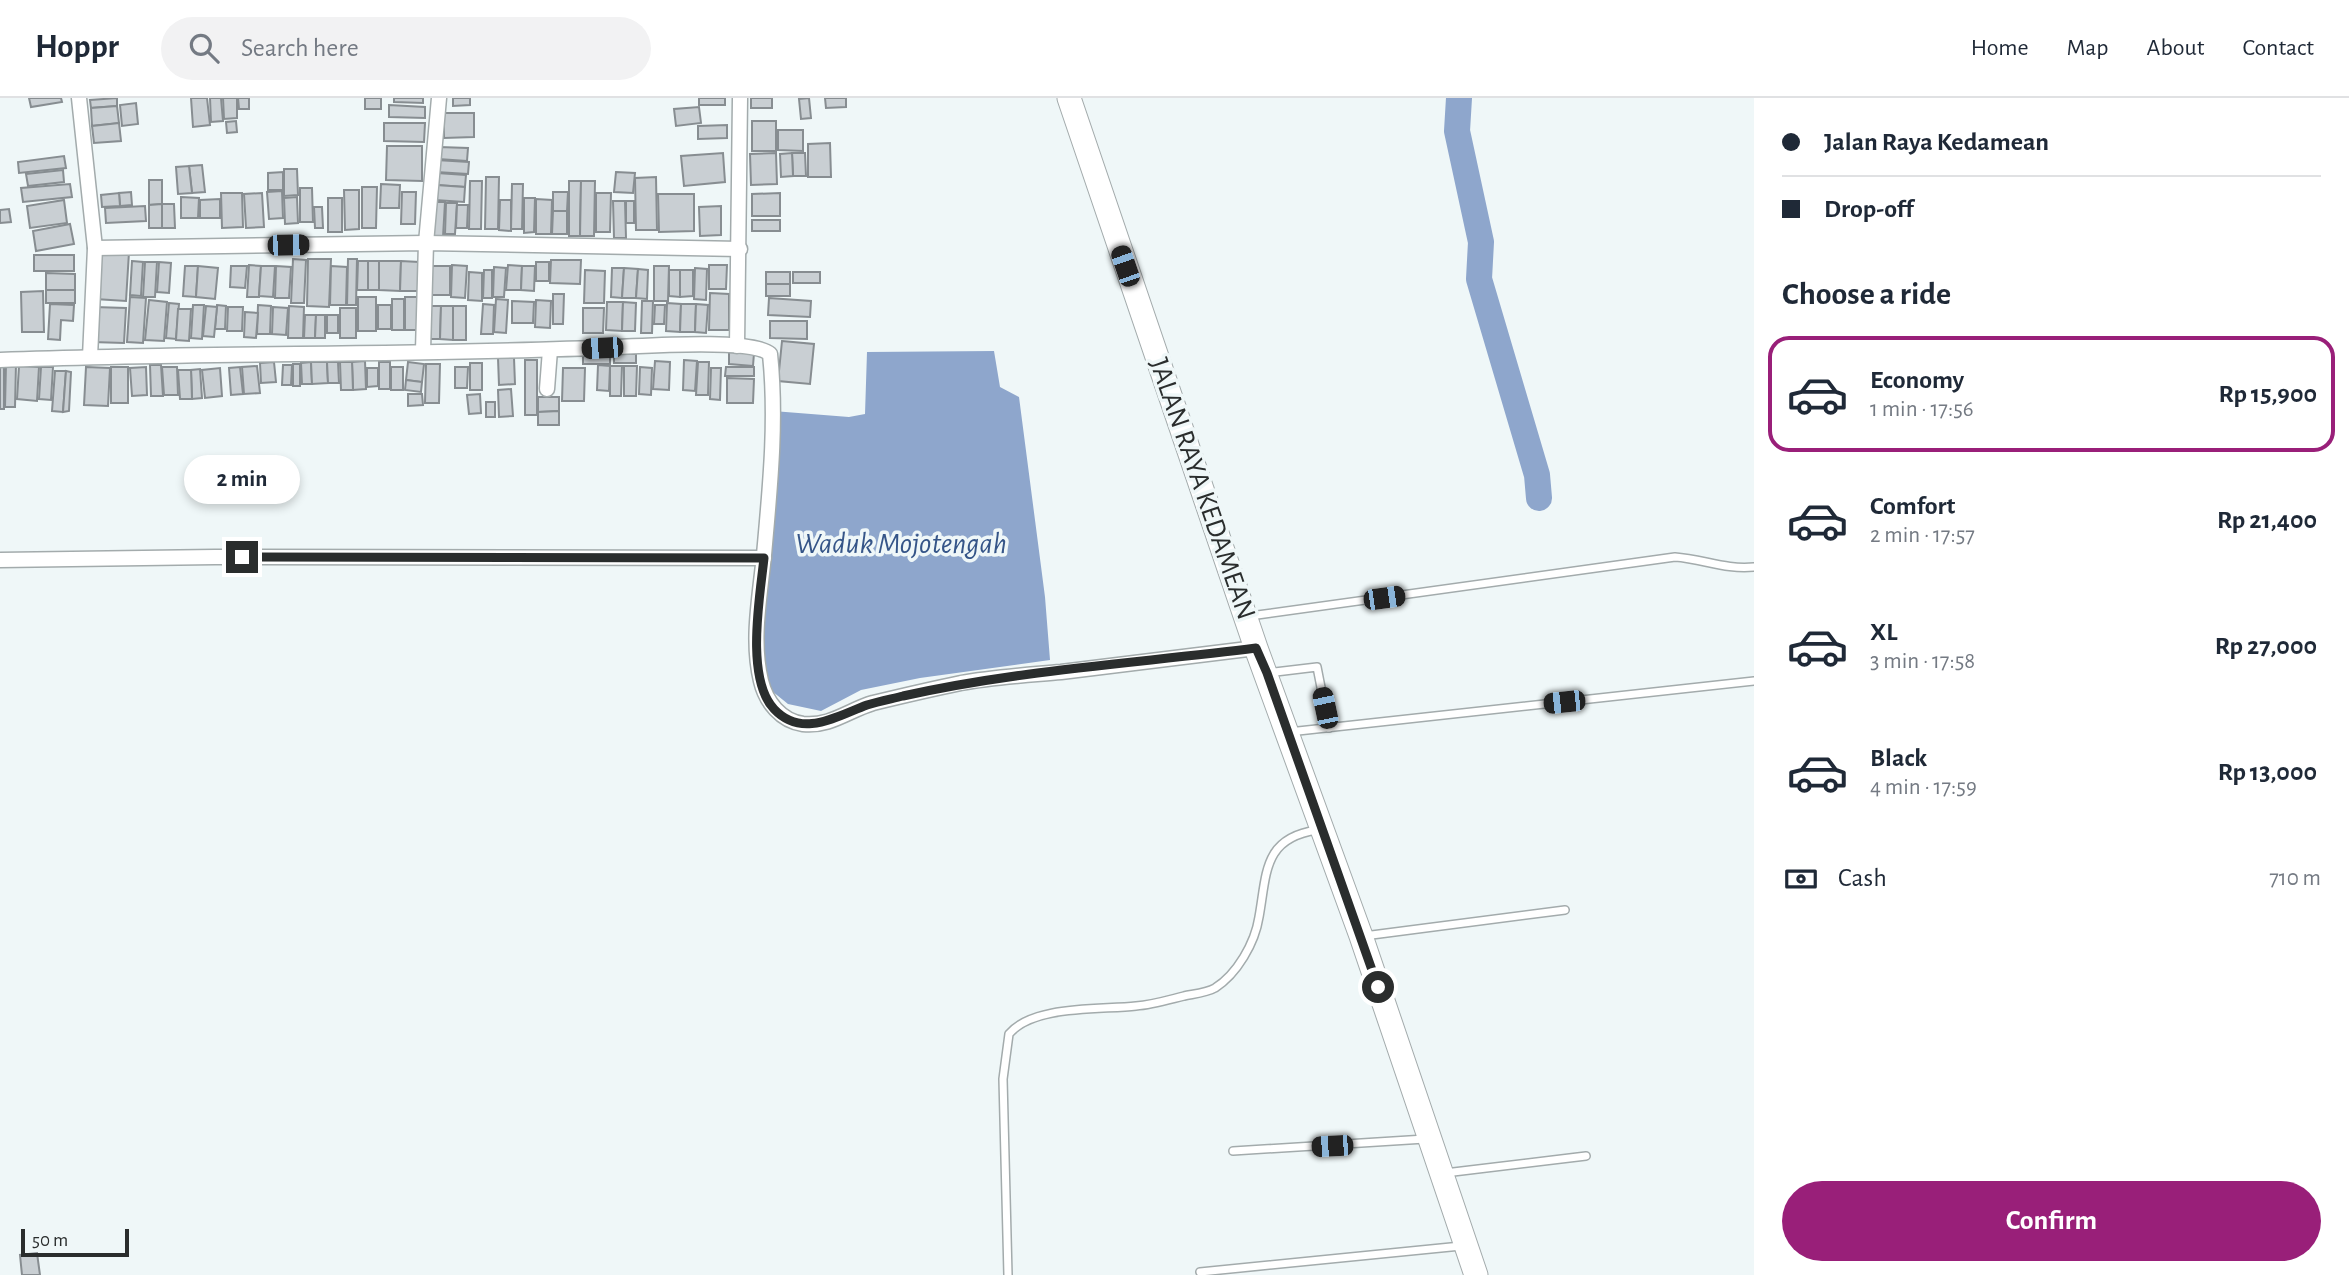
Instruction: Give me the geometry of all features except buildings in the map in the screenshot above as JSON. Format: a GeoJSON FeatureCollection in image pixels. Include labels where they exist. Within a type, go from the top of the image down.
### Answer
{"type":"FeatureCollection","features":[{"type":"Feature","properties":{"kind":"highway","name":"JALAN RAYA KEDAMEAN"},"geometry":{"type":"LineString","coordinates":[[1069,98],[1256,648],[1361,936],[1476,1275]]}},
{"type":"Feature","properties":{"kind":"street"},"geometry":{"type":"LineString","coordinates":[[79,98],[95,248],[90,357]]}},
{"type":"Feature","properties":{"kind":"street"},"geometry":{"type":"LineString","coordinates":[[423,351],[426,243],[439,98]]}},
{"type":"Feature","properties":{"kind":"street"},"geometry":{"type":"LineString","coordinates":[[737,346],[740,98]]}},
{"type":"Feature","properties":{"kind":"street"},"geometry":{"type":"LineString","coordinates":[[95,248],[426,243],[740,249]]}},
{"type":"Feature","properties":{"kind":"street"},"geometry":{"type":"LineString","coordinates":[[0,360],[550,350],[680,344],[765,350],[770,354],[774,388],[773,439],[764,558],[757,604],[758,661],[762,683],[774,709],[788,719],[802,724],[821,724],[871,704],[963,683],[1256,648]]}},
{"type":"Feature","properties":{"kind":"street"},"geometry":{"type":"LineString","coordinates":[[547,389],[550,350]]}},
{"type":"Feature","properties":{"kind":"street"},"geometry":{"type":"LineString","coordinates":[[0,560],[215,557],[764,558]]}},
{"type":"Feature","properties":{"kind":"lane"},"geometry":{"type":"LineString","coordinates":[[1247,616],[1675,557],[1703,559],[1720,567],[1754,567]]}},
{"type":"Feature","properties":{"kind":"lane"},"geometry":{"type":"LineString","coordinates":[[1267,673],[1317,667],[1329,728]]}},
{"type":"Feature","properties":{"kind":"lane"},"geometry":{"type":"LineString","coordinates":[[1288,732],[1754,681]]}},
{"type":"Feature","properties":{"kind":"lane"},"geometry":{"type":"LineString","coordinates":[[1008,1275],[1003,1079],[1009,1034],[1028,1018],[1141,1006],[1212,990],[1226,979],[1251,943],[1259,920],[1266,868],[1275,850],[1297,833],[1323,829]]}},
{"type":"Feature","properties":{"kind":"lane"},"geometry":{"type":"LineString","coordinates":[[1361,936],[1565,910]]}},
{"type":"Feature","properties":{"kind":"lane"},"geometry":{"type":"LineString","coordinates":[[1233,1151],[1429,1139]]}},
{"type":"Feature","properties":{"kind":"lane"},"geometry":{"type":"LineString","coordinates":[[1441,1173],[1586,1156]]}},
{"type":"Feature","properties":{"kind":"lane"},"geometry":{"type":"LineString","coordinates":[[1200,1272],[1466,1246]]}},
{"type":"Feature","properties":{"kind":"water","name":"Waduk Mojotengah"},"geometry":{"type":"Polygon","coordinates":[[[994,351],[1000,387],[1019,397],[1045,597],[1050,660],[920,678],[861,690],[821,711],[788,704],[762,683],[763,563],[773,411],[849,417],[865,414],[867,352],[994,351]]]}},
{"type":"Feature","properties":{"kind":"waterway"},"geometry":{"type":"LineString","coordinates":[[1459,98],[1457,131],[1481,242],[1479,279],[1537,475],[1539,498]]}},
{"type":"Feature","properties":{"kind":"route"},"geometry":{"type":"LineString","coordinates":[[242,557],[764,558],[757,604],[758,661],[762,683],[774,709],[788,719],[802,724],[821,724],[871,704],[963,683],[1256,648],[1378,987]]}}]}
